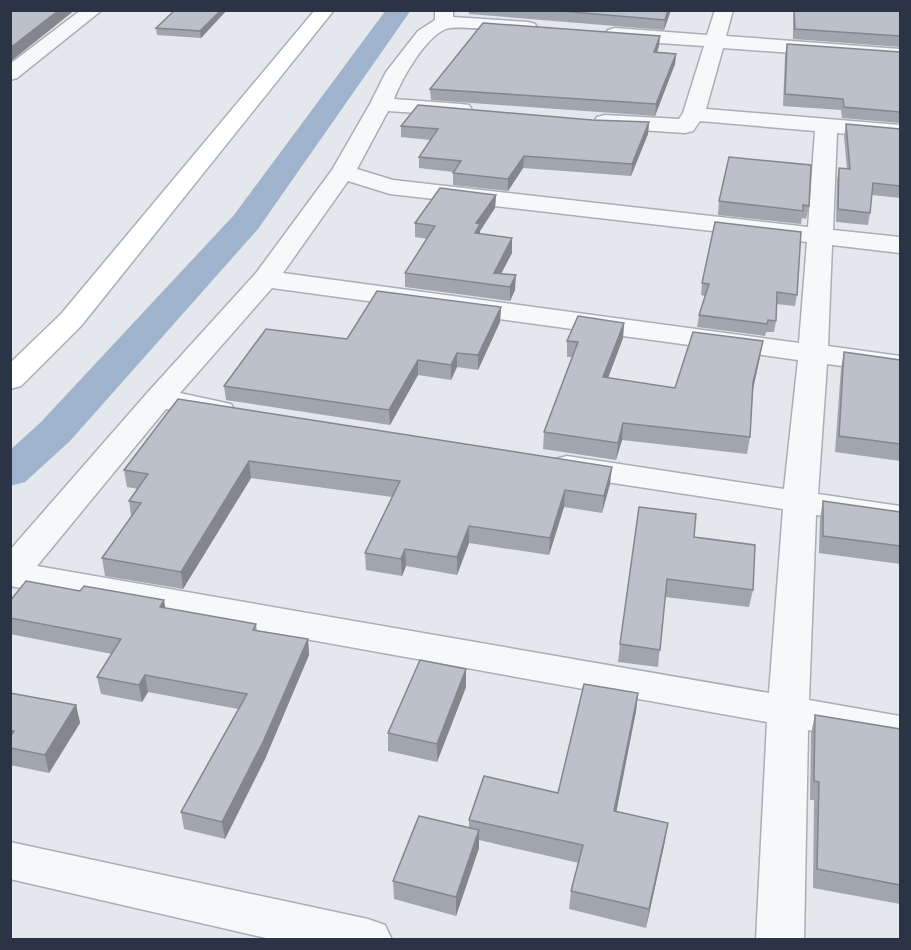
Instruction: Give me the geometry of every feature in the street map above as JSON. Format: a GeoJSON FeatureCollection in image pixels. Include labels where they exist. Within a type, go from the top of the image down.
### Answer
{"type":"FeatureCollection","features":[{"type":"Feature","properties":{"kind":"street"},"geometry":{"type":"LineString","coordinates":[[10,74],[93,10]]}},
{"type":"Feature","properties":{"kind":"street"},"geometry":{"type":"LineString","coordinates":[[315,10],[324,11]]}},
{"type":"Feature","properties":{"kind":"street"},"geometry":{"type":"LineString","coordinates":[[579,121],[685,126],[694,114],[724,10]]}},
{"type":"Feature","properties":{"kind":"street"},"geometry":{"type":"LineString","coordinates":[[10,380],[71,320],[199,160],[324,11]]}},
{"type":"Feature","properties":{"kind":"street"},"geometry":{"type":"LineString","coordinates":[[11,574],[159,398],[265,279],[342,172],[381,104],[393,76],[425,35],[444,16],[550,29]]}},
{"type":"Feature","properties":{"kind":"street"},"geometry":{"type":"LineString","coordinates":[[597,33],[900,55]]}},
{"type":"Feature","properties":{"kind":"street"},"geometry":{"type":"LineString","coordinates":[[381,104],[486,113]]}},
{"type":"Feature","properties":{"kind":"street"},"geometry":{"type":"LineString","coordinates":[[694,114],[900,132]]}},
{"type":"Feature","properties":{"kind":"street"},"geometry":{"type":"LineString","coordinates":[[780,939],[788,711],[800,502],[813,354],[826,126]]}},
{"type":"Feature","properties":{"kind":"street"},"geometry":{"type":"LineString","coordinates":[[342,172],[390,187],[900,244]]}},
{"type":"Feature","properties":{"kind":"street"},"geometry":{"type":"LineString","coordinates":[[265,279],[900,365]]}},
{"type":"Feature","properties":{"kind":"street"},"geometry":{"type":"LineString","coordinates":[[159,398],[250,416]]}},
{"type":"Feature","properties":{"kind":"street"},"geometry":{"type":"LineString","coordinates":[[542,462],[900,517]]}},
{"type":"Feature","properties":{"kind":"street"},"geometry":{"type":"LineString","coordinates":[[11,574],[900,731]]}},
{"type":"Feature","properties":{"kind":"street"},"geometry":{"type":"LineString","coordinates":[[10,860],[368,939]]}},
{"type":"Feature","properties":{"kind":"building"},"geometry":{"type":"Polygon","coordinates":[[[10,10],[59,10],[10,48],[10,10]]]}},
{"type":"Feature","properties":{"kind":"building"},"geometry":{"type":"Polygon","coordinates":[[[175,10],[221,10],[200,31],[156,28],[175,10]]]}},
{"type":"Feature","properties":{"kind":"building"},"geometry":{"type":"Polygon","coordinates":[[[549,10],[668,10],[665,20],[549,10]]]}},
{"type":"Feature","properties":{"kind":"building"},"geometry":{"type":"Polygon","coordinates":[[[794,10],[900,10],[900,36],[795,29],[794,10]]]}},
{"type":"Feature","properties":{"kind":"building"},"geometry":{"type":"Polygon","coordinates":[[[483,23],[660,36],[654,52],[676,54],[656,104],[430,89],[483,23]]]}},
{"type":"Feature","properties":{"kind":"building"},"geometry":{"type":"Polygon","coordinates":[[[787,44],[900,52],[900,112],[844,107],[843,99],[785,94],[787,44]]]}},
{"type":"Feature","properties":{"kind":"building"},"geometry":{"type":"Polygon","coordinates":[[[418,105],[592,120],[649,122],[632,164],[524,156],[508,179],[453,173],[461,161],[419,157],[438,129],[401,126],[418,105]]]}},
{"type":"Feature","properties":{"kind":"building"},"geometry":{"type":"Polygon","coordinates":[[[846,124],[900,129],[900,186],[873,183],[870,213],[838,209],[839,168],[850,169],[846,124]]]}},
{"type":"Feature","properties":{"kind":"building"},"geometry":{"type":"Polygon","coordinates":[[[729,157],[811,165],[809,206],[803,205],[803,211],[719,201],[729,157]]]}},
{"type":"Feature","properties":{"kind":"building"},"geometry":{"type":"Polygon","coordinates":[[[440,188],[496,195],[476,223],[480,224],[475,233],[512,238],[494,273],[516,275],[510,287],[405,273],[435,226],[415,223],[440,188]]]}},
{"type":"Feature","properties":{"kind":"building"},"geometry":{"type":"Polygon","coordinates":[[[715,222],[801,232],[797,295],[777,292],[776,321],[768,320],[767,324],[699,315],[709,284],[702,283],[715,222]]]}},
{"type":"Feature","properties":{"kind":"building"},"geometry":{"type":"Polygon","coordinates":[[[377,291],[501,307],[478,355],[457,353],[451,365],[418,360],[389,410],[224,386],[266,329],[347,339],[377,291]]]}},
{"type":"Feature","properties":{"kind":"building"},"geometry":{"type":"Polygon","coordinates":[[[578,316],[624,323],[603,377],[675,388],[693,332],[763,341],[753,382],[750,437],[623,423],[618,443],[544,432],[578,342],[567,341],[578,316]]]}},
{"type":"Feature","properties":{"kind":"building"},"geometry":{"type":"Polygon","coordinates":[[[844,352],[900,360],[900,444],[839,436],[844,352]]]}},
{"type":"Feature","properties":{"kind":"building"},"geometry":{"type":"Polygon","coordinates":[[[178,399],[612,467],[604,496],[565,490],[550,538],[469,526],[457,557],[405,549],[401,559],[365,553],[400,481],[249,461],[181,572],[102,558],[141,503],[129,501],[148,474],[124,470],[178,399]]]}},
{"type":"Feature","properties":{"kind":"building"},"geometry":{"type":"Polygon","coordinates":[[[823,501],[900,512],[900,546],[823,536],[823,501]]]}},
{"type":"Feature","properties":{"kind":"building"},"geometry":{"type":"Polygon","coordinates":[[[639,507],[696,514],[694,537],[755,545],[753,590],[667,579],[660,650],[620,644],[639,507]]]}},
{"type":"Feature","properties":{"kind":"building"},"geometry":{"type":"Polygon","coordinates":[[[26,581],[80,591],[84,586],[164,600],[160,607],[256,624],[253,630],[308,639],[263,742],[222,822],[181,812],[247,694],[145,675],[139,685],[97,677],[121,639],[10,618],[10,601],[26,581]]]}},
{"type":"Feature","properties":{"kind":"building"},"geometry":{"type":"Polygon","coordinates":[[[420,660],[466,669],[437,744],[388,733],[420,660]]]}},
{"type":"Feature","properties":{"kind":"building"},"geometry":{"type":"Polygon","coordinates":[[[584,684],[638,693],[614,811],[668,823],[649,909],[571,891],[583,845],[469,820],[484,776],[558,793],[584,684]]]}},
{"type":"Feature","properties":{"kind":"building"},"geometry":{"type":"Polygon","coordinates":[[[10,693],[76,705],[45,755],[10,748],[10,737],[14,731],[10,730],[10,693]]]}},
{"type":"Feature","properties":{"kind":"building"},"geometry":{"type":"Polygon","coordinates":[[[815,715],[900,729],[900,885],[817,869],[819,782],[814,781],[815,715]]]}},
{"type":"Feature","properties":{"kind":"building"},"geometry":{"type":"Polygon","coordinates":[[[419,816],[479,830],[456,897],[393,881],[419,816]]]}},
{"type":"Feature","properties":{"kind":"waterway"},"geometry":{"type":"LineString","coordinates":[[10,473],[55,432],[246,222],[399,10]]}}]}
